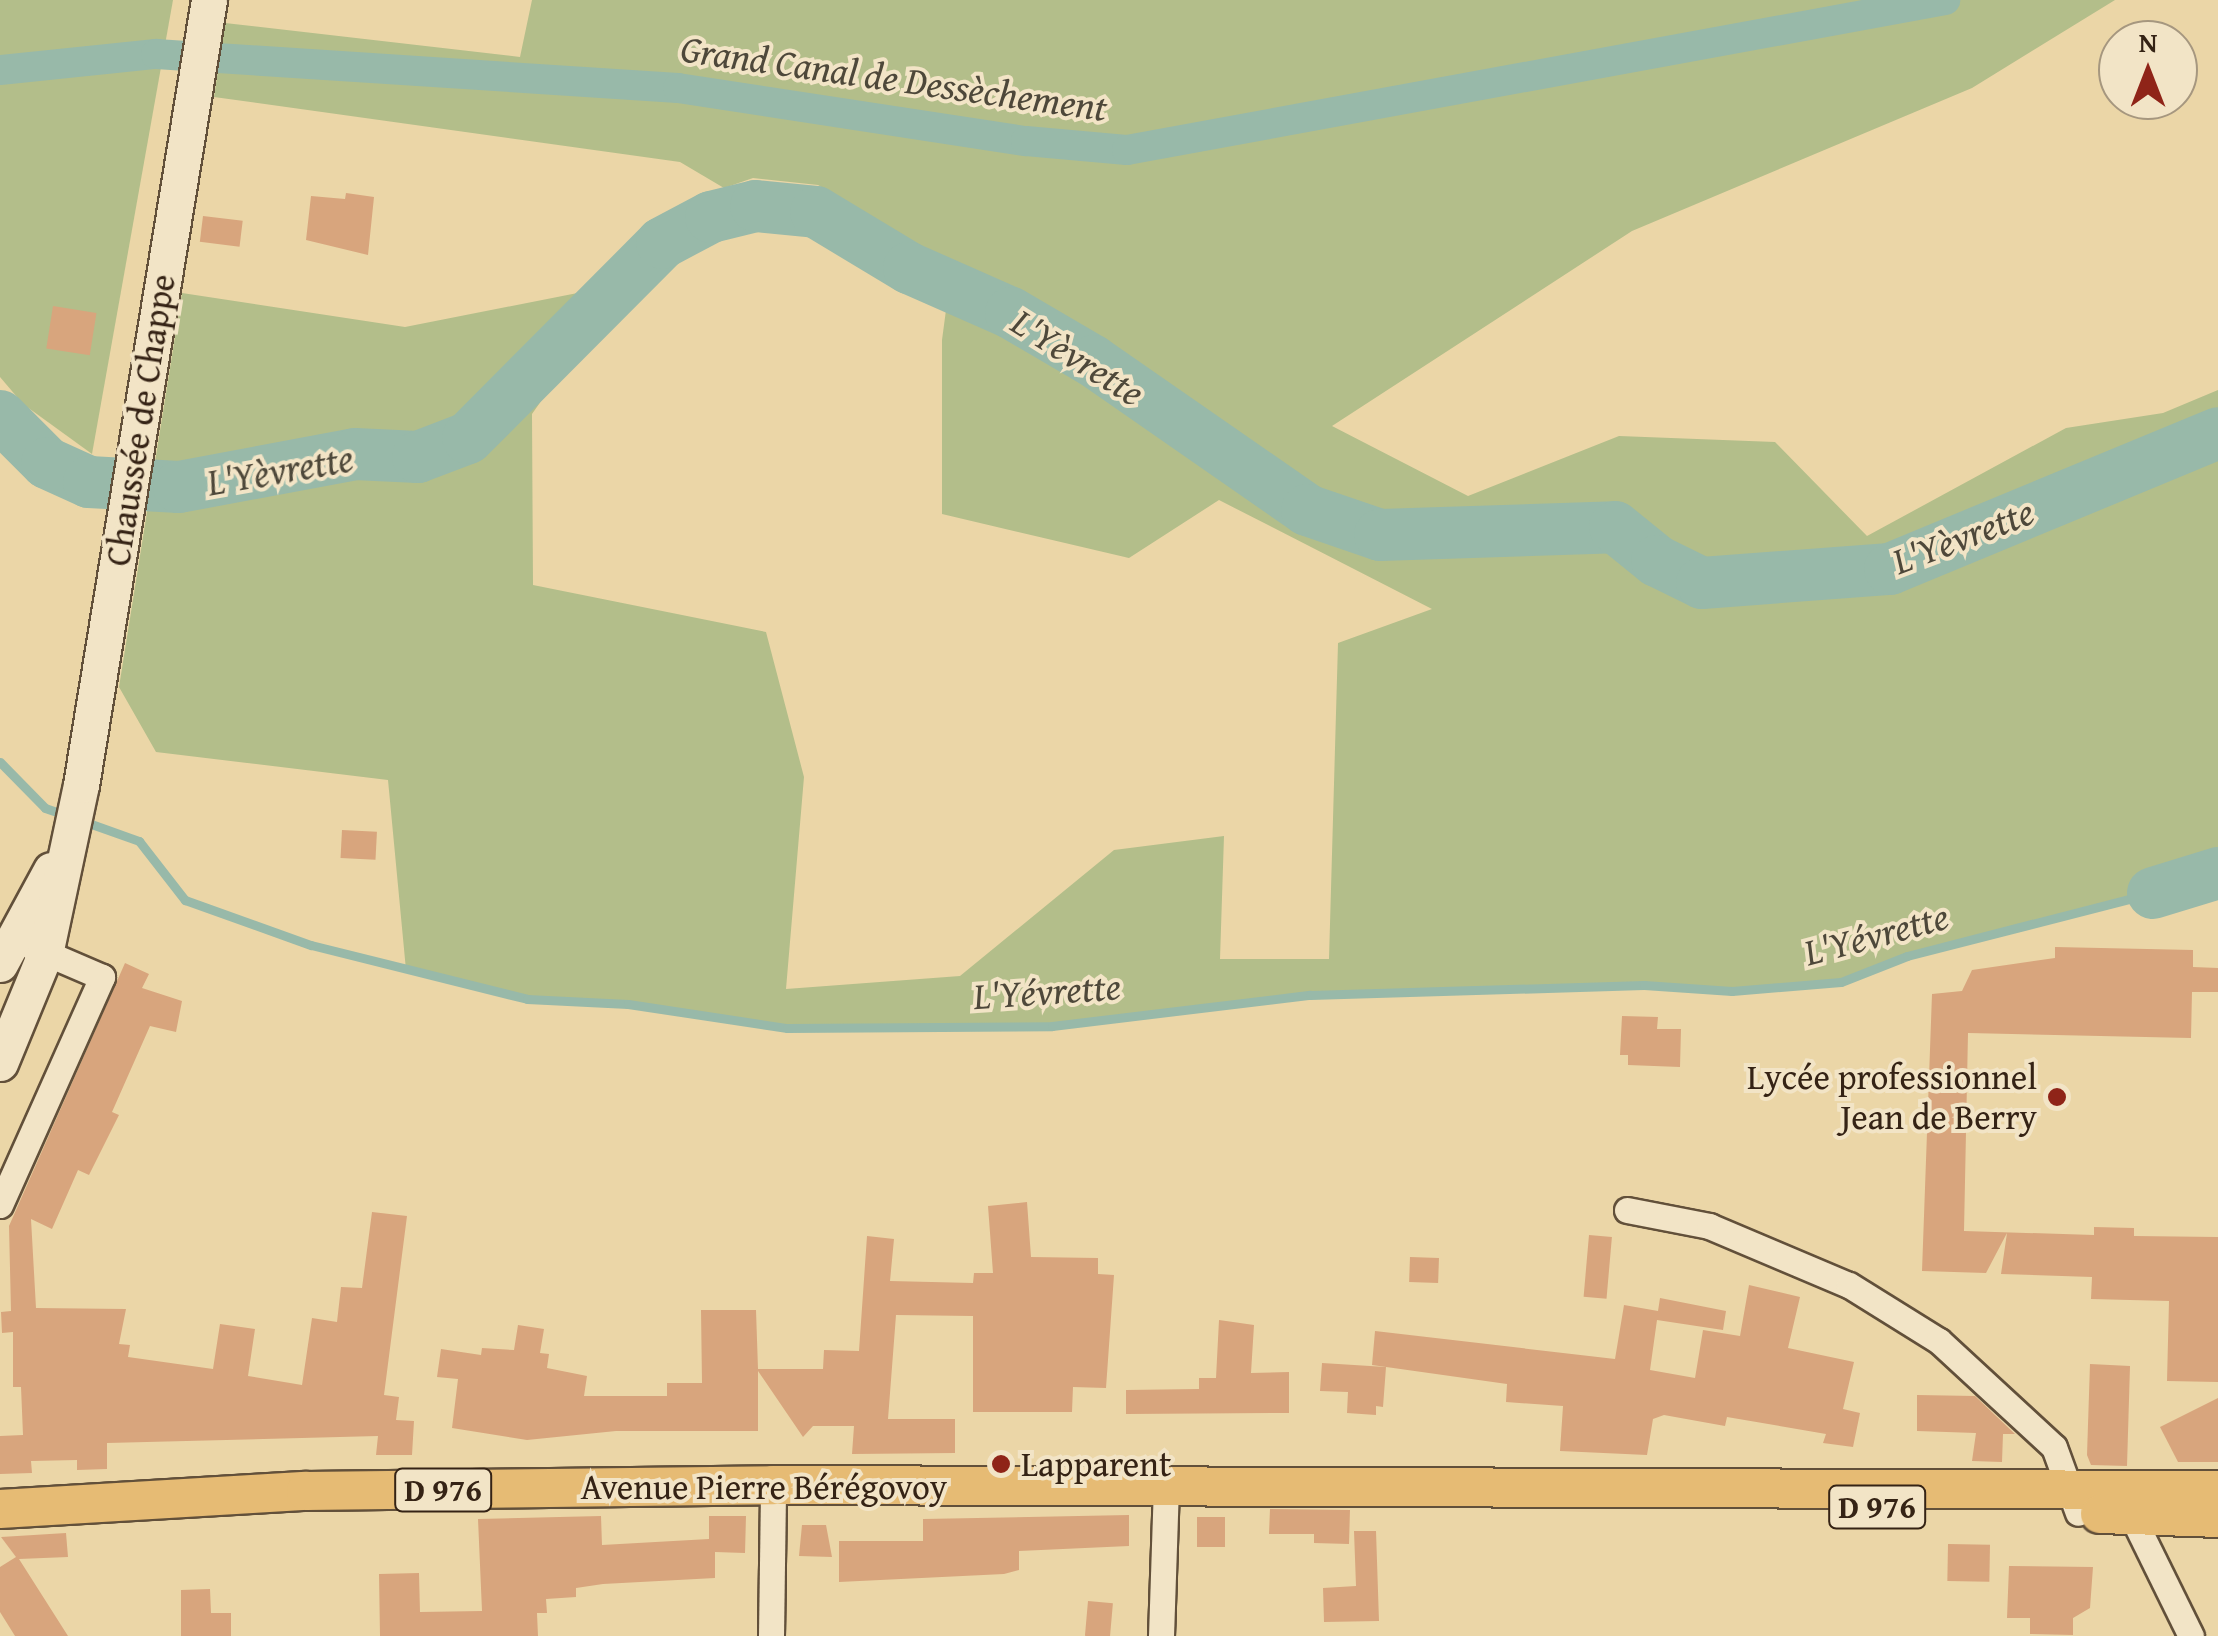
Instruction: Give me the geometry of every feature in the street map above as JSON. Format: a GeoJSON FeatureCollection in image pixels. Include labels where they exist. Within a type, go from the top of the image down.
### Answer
{"type":"FeatureCollection","features":[{"type":"Feature","properties":{"kind":"main road","name":"Chaussée de Chappe"},"geometry":{"type":"LineString","coordinates":[[0,1063],[20,952],[68,838],[81,785],[208,7]]}},
{"type":"Feature","properties":{"kind":"main road","name":"Avenue Pierre Bérégovoy"},"geometry":{"type":"LineString","coordinates":[[0,1509],[306,1491],[773,1485],[1649,1488],[1746,1503],[2100,1502]]}},
{"type":"Feature","properties":{"kind":"main road","name":"D 976"},"geometry":{"type":"LineString","coordinates":[[2100,1502],[2218,1490]]}},
{"type":"Feature","properties":{"kind":"main road","name":"D 976"},"geometry":{"type":"LineString","coordinates":[[2100,1502],[2218,1518]]}},
{"type":"Feature","properties":{"kind":"street"},"geometry":{"type":"LineString","coordinates":[[0,1204],[102,977],[20,952]]}},
{"type":"Feature","properties":{"kind":"street"},"geometry":{"type":"LineString","coordinates":[[1627,1210],[1708,1226],[1879,1304],[1938,1341],[2054,1447],[2100,1502],[2191,1636]]}},
{"type":"Feature","properties":{"kind":"street"},"geometry":{"type":"LineString","coordinates":[[771,1636],[773,1485]]}},
{"type":"Feature","properties":{"kind":"street"},"geometry":{"type":"LineString","coordinates":[[1161,1636],[1166,1485]]}},
{"type":"Feature","properties":{"kind":"green space"},"geometry":{"type":"Polygon","coordinates":[[[0,0],[173,0],[92,454],[23,404],[0,377],[0,0]]]}},
{"type":"Feature","properties":{"kind":"green space"},"geometry":{"type":"Polygon","coordinates":[[[532,0],[2115,0],[1972,88],[1632,231],[1332,426],[1468,496],[1619,436],[1775,442],[1867,536],[2066,428],[2163,413],[2218,390],[2218,873],[1999,937],[1907,956],[1841,982],[1732,991],[1644,985],[1310,995],[1052,1026],[787,1028],[628,1004],[527,999],[406,970],[388,780],[156,752],[119,687],[182,293],[405,327],[623,284],[532,414],[533,585],[766,632],[804,777],[786,989],[960,976],[1114,850],[1224,836],[1220,959],[1329,959],[1338,643],[1432,609],[1219,500],[1129,558],[942,514],[942,340],[952,265],[818,185],[753,178],[724,188],[680,162],[214,97],[225,23],[520,57],[532,0]]]}},
{"type":"Feature","properties":{"kind":"building"},"geometry":{"type":"Polygon","coordinates":[[[346,193],[374,197],[368,255],[306,240],[311,196],[345,199],[346,193]]]}},
{"type":"Feature","properties":{"kind":"building"},"geometry":{"type":"Polygon","coordinates":[[[203,216],[243,221],[240,247],[200,242],[203,216]]]}},
{"type":"Feature","properties":{"kind":"building"},"geometry":{"type":"Polygon","coordinates":[[[53,306],[96,313],[90,355],[46,348],[53,306]]]}},
{"type":"Feature","properties":{"kind":"building"},"geometry":{"type":"Polygon","coordinates":[[[342,830],[377,832],[375,860],[341,858],[342,830]]]}},
{"type":"Feature","properties":{"kind":"building"},"geometry":{"type":"Polygon","coordinates":[[[2055,947],[2193,950],[2193,967],[2218,968],[2218,992],[2192,992],[2191,1038],[1968,1033],[1964,1231],[2094,1235],[2094,1227],[2134,1228],[2134,1236],[2218,1237],[2218,1382],[2167,1381],[2169,1301],[2091,1299],[2092,1277],[2001,1274],[2007,1233],[1986,1273],[1922,1271],[1932,994],[1962,991],[1972,970],[2055,958],[2055,947]]]}},
{"type":"Feature","properties":{"kind":"building"},"geometry":{"type":"Polygon","coordinates":[[[125,963],[149,974],[142,988],[182,1001],[176,1032],[150,1026],[112,1112],[119,1115],[89,1175],[78,1170],[52,1229],[31,1219],[36,1308],[126,1309],[119,1344],[130,1345],[128,1357],[213,1369],[220,1324],[255,1329],[248,1376],[302,1385],[312,1318],[337,1322],[341,1287],[362,1288],[372,1212],[407,1216],[384,1395],[399,1397],[396,1420],[414,1421],[412,1455],[376,1455],[378,1436],[107,1443],[107,1469],[77,1470],[77,1460],[31,1461],[32,1473],[0,1474],[0,1436],[23,1435],[21,1387],[13,1387],[13,1332],[2,1333],[1,1312],[11,1311],[9,1226],[125,963]]]}},
{"type":"Feature","properties":{"kind":"building"},"geometry":{"type":"Polygon","coordinates":[[[1622,1016],[1658,1017],[1657,1029],[1681,1029],[1680,1067],[1628,1065],[1628,1055],[1620,1055],[1622,1016]]]}},
{"type":"Feature","properties":{"kind":"building"},"geometry":{"type":"Polygon","coordinates":[[[1027,1202],[1031,1257],[1098,1258],[1098,1274],[1114,1275],[1106,1388],[1073,1387],[1072,1412],[973,1412],[973,1316],[896,1315],[888,1419],[955,1419],[955,1453],[852,1454],[854,1426],[813,1426],[803,1437],[758,1371],[758,1431],[616,1431],[527,1440],[452,1428],[458,1379],[437,1377],[441,1349],[481,1355],[482,1348],[514,1350],[518,1325],[544,1329],[540,1353],[549,1354],[547,1368],[587,1376],[584,1396],[667,1396],[667,1383],[702,1383],[701,1310],[756,1310],[758,1369],[823,1369],[824,1350],[859,1351],[867,1236],[894,1239],[890,1281],[973,1283],[974,1273],[993,1273],[988,1206],[1027,1202]]]}},
{"type":"Feature","properties":{"kind":"building"},"geometry":{"type":"Polygon","coordinates":[[[1589,1235],[1612,1237],[1607,1299],[1584,1297],[1589,1235]]]}},
{"type":"Feature","properties":{"kind":"building"},"geometry":{"type":"Polygon","coordinates":[[[1410,1257],[1439,1258],[1438,1283],[1409,1282],[1410,1257]]]}},
{"type":"Feature","properties":{"kind":"building"},"geometry":{"type":"Polygon","coordinates":[[[1749,1285],[1800,1297],[1788,1348],[1854,1362],[1843,1409],[1860,1413],[1853,1447],[1823,1443],[1826,1434],[1727,1417],[1725,1426],[1664,1415],[1653,1419],[1647,1455],[1560,1451],[1563,1406],[1506,1402],[1507,1384],[1372,1365],[1375,1331],[1615,1359],[1624,1305],[1658,1311],[1660,1298],[1726,1311],[1723,1330],[1657,1320],[1650,1370],[1695,1378],[1703,1330],[1740,1336],[1749,1285]]]}},
{"type":"Feature","properties":{"kind":"building"},"geometry":{"type":"Polygon","coordinates":[[[1219,1320],[1254,1325],[1251,1373],[1289,1372],[1289,1413],[1126,1414],[1126,1390],[1199,1389],[1199,1378],[1216,1378],[1219,1320]]]}},
{"type":"Feature","properties":{"kind":"building"},"geometry":{"type":"Polygon","coordinates":[[[1322,1363],[1386,1367],[1383,1407],[1376,1406],[1376,1415],[1347,1413],[1348,1392],[1320,1391],[1322,1363]]]}},
{"type":"Feature","properties":{"kind":"building"},"geometry":{"type":"Polygon","coordinates":[[[2090,1364],[2130,1366],[2127,1466],[2091,1465],[2087,1455],[2090,1364]]]}},
{"type":"Feature","properties":{"kind":"building"},"geometry":{"type":"Polygon","coordinates":[[[1917,1395],[1975,1396],[2015,1434],[2003,1434],[2002,1462],[1972,1461],[1976,1433],[1917,1431],[1917,1395]]]}},
{"type":"Feature","properties":{"kind":"building"},"geometry":{"type":"Polygon","coordinates":[[[2218,1398],[2218,1462],[2178,1462],[2160,1427],[2218,1398]]]}},
{"type":"Feature","properties":{"kind":"building"},"geometry":{"type":"Polygon","coordinates":[[[1270,1509],[1350,1510],[1349,1544],[1314,1543],[1314,1534],[1269,1534],[1270,1509]]]}},
{"type":"Feature","properties":{"kind":"building"},"geometry":{"type":"Polygon","coordinates":[[[1129,1515],[1129,1546],[1019,1551],[1019,1570],[1004,1574],[839,1582],[839,1541],[923,1541],[923,1519],[1129,1515]]]}},
{"type":"Feature","properties":{"kind":"building"},"geometry":{"type":"Polygon","coordinates":[[[601,1516],[602,1545],[709,1539],[709,1516],[746,1516],[745,1553],[715,1552],[715,1578],[603,1584],[576,1588],[576,1597],[546,1599],[547,1613],[537,1613],[538,1636],[380,1636],[379,1574],[419,1573],[420,1612],[482,1611],[478,1519],[601,1516]]]}},
{"type":"Feature","properties":{"kind":"building"},"geometry":{"type":"Polygon","coordinates":[[[1197,1517],[1225,1517],[1225,1547],[1197,1547],[1197,1517]]]}},
{"type":"Feature","properties":{"kind":"building"},"geometry":{"type":"Polygon","coordinates":[[[802,1525],[826,1525],[832,1557],[799,1556],[802,1525]]]}},
{"type":"Feature","properties":{"kind":"building"},"geometry":{"type":"Polygon","coordinates":[[[1354,1531],[1376,1531],[1379,1621],[1324,1622],[1323,1588],[1356,1586],[1354,1531]]]}},
{"type":"Feature","properties":{"kind":"building"},"geometry":{"type":"Polygon","coordinates":[[[66,1533],[68,1557],[19,1559],[68,1636],[15,1636],[0,1612],[0,1567],[16,1557],[1,1537],[66,1533]]]}},
{"type":"Feature","properties":{"kind":"building"},"geometry":{"type":"Polygon","coordinates":[[[1948,1544],[1990,1545],[1989,1582],[1947,1581],[1948,1544]]]}},
{"type":"Feature","properties":{"kind":"building"},"geometry":{"type":"Polygon","coordinates":[[[2009,1566],[2093,1567],[2090,1608],[2073,1618],[2073,1635],[2030,1634],[2030,1618],[2007,1618],[2009,1566]]]}},
{"type":"Feature","properties":{"kind":"building"},"geometry":{"type":"Polygon","coordinates":[[[210,1589],[211,1613],[231,1613],[231,1636],[181,1636],[181,1590],[210,1589]]]}},
{"type":"Feature","properties":{"kind":"building"},"geometry":{"type":"Polygon","coordinates":[[[1088,1601],[1113,1603],[1110,1636],[1085,1636],[1088,1601]]]}},
{"type":"Feature","properties":{"kind":"waterway","name":"Grand Canal de Dessèchement"},"geometry":{"type":"LineString","coordinates":[[0,70],[156,54],[678,88],[1026,141],[1127,150],[1945,0]]}},
{"type":"Feature","properties":{"kind":"waterway","name":"L'Yèvrette"},"geometry":{"type":"LineString","coordinates":[[0,416],[47,463],[89,482],[179,487],[355,454],[418,457],[468,438],[662,243],[711,217],[756,206],[816,212],[909,268],[1011,313],[1093,361],[1307,510],[1380,535],[1615,527],[1657,561],[1702,583],[1890,569],[2218,433]]}},
{"type":"Feature","properties":{"kind":"waterway","name":"L'Yévrette"},"geometry":{"type":"LineString","coordinates":[[0,762],[45,808],[65,815]]}},
{"type":"Feature","properties":{"kind":"waterway","name":"L'Yévrette"},"geometry":{"type":"LineString","coordinates":[[80,820],[139,841],[185,900],[311,945],[527,999],[628,1004],[787,1028],[1052,1026],[1310,995],[1644,985],[1732,991],[1841,982],[1907,956],[2153,893]]}},
{"type":"Feature","properties":{"kind":"waterway"},"geometry":{"type":"LineString","coordinates":[[2153,893],[2218,873]]}},
{"type":"Feature","properties":{"kind":"place","name":"Lycée professionnel Jean de Berry"},"geometry":{"type":"Point","coordinates":[2057,1097]}},
{"type":"Feature","properties":{"kind":"place","name":"Lapparent"},"geometry":{"type":"Point","coordinates":[1001,1464]}}]}
